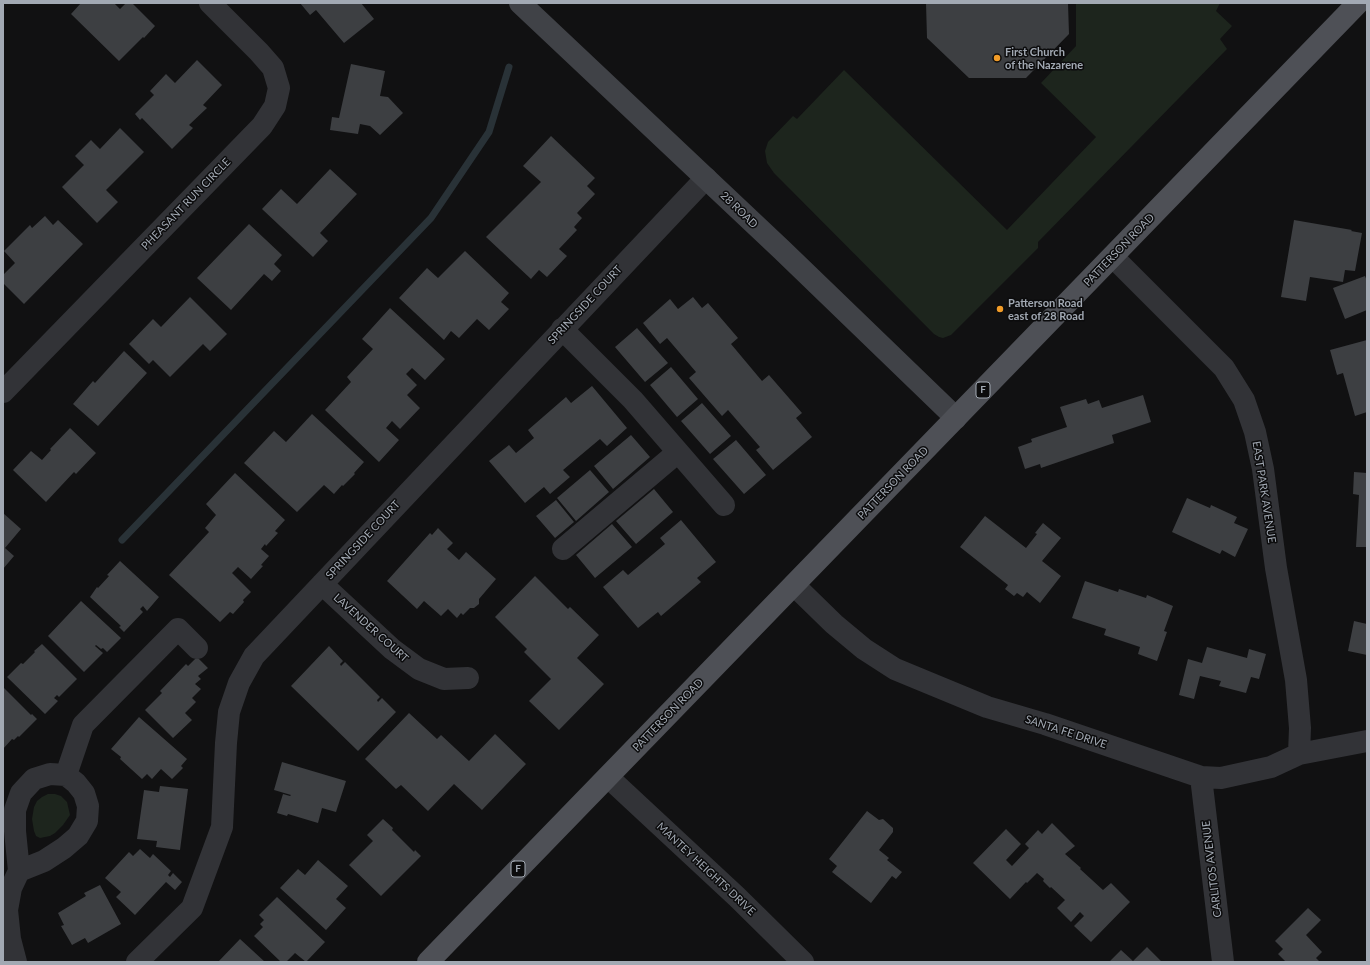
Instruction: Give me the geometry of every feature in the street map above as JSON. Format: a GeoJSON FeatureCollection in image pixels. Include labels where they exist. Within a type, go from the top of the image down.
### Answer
{"type":"FeatureCollection","features":[{"type":"Feature","properties":{"kind":"main road","name":"PATTERSON ROAD"},"geometry":{"type":"LineString","coordinates":[[428,962],[1358,3]]}},
{"type":"Feature","properties":{"kind":"street","name":"PHEASANT RUN CIRCLE"},"geometry":{"type":"LineString","coordinates":[[3,392],[262,126],[275,106],[279,88],[273,68],[210,3]]}},
{"type":"Feature","properties":{"kind":"street","name":"28 ROAD"},"geometry":{"type":"LineString","coordinates":[[520,3],[706,178],[956,418]]}},
{"type":"Feature","properties":{"kind":"street","name":"SPRINGSIDE COURT"},"geometry":{"type":"LineString","coordinates":[[136,962],[192,908],[222,827],[226,743],[230,712],[239,683],[254,656],[706,178]]}},
{"type":"Feature","properties":{"kind":"street","name":"EAST PARK AVENUE"},"geometry":{"type":"LineString","coordinates":[[1113,257],[1224,368],[1244,400],[1255,432],[1262,469],[1276,568],[1296,680],[1300,728],[1298,754]]}},
{"type":"Feature","properties":{"kind":"street"},"geometry":{"type":"LineString","coordinates":[[562,329],[633,400],[724,505]]}},
{"type":"Feature","properties":{"kind":"street"},"geometry":{"type":"LineString","coordinates":[[563,549],[678,452]]}},
{"type":"Feature","properties":{"kind":"street","name":"LAVENDER COURT"},"geometry":{"type":"LineString","coordinates":[[322,584],[392,649],[419,669],[444,678],[468,678]]}},
{"type":"Feature","properties":{"kind":"street","name":"SANTA FE DRIVE"},"geometry":{"type":"LineString","coordinates":[[794,585],[834,624],[864,649],[895,669],[987,707],[1045,724],[1201,777],[1221,778],[1271,767],[1298,754],[1367,741]]}},
{"type":"Feature","properties":{"kind":"street"},"geometry":{"type":"LineString","coordinates":[[66,775],[84,724],[178,629],[197,648]]}},
{"type":"Feature","properties":{"kind":"street"},"geometry":{"type":"LineString","coordinates":[[13,861],[44,862],[78,836],[87,821],[88,806],[84,793],[76,783],[66,775],[50,774],[34,779],[21,793],[15,810],[11,888],[7,910],[10,939],[16,962]]}},
{"type":"Feature","properties":{"kind":"street","name":"MANTEY HEIGHTS DRIVE"},"geometry":{"type":"LineString","coordinates":[[608,777],[737,897],[803,962]]}},
{"type":"Feature","properties":{"kind":"street","name":"CARLITOS AVENUE"},"geometry":{"type":"LineString","coordinates":[[1201,777],[1223,962]]}},
{"type":"Feature","properties":{"kind":"shaded area"},"geometry":{"type":"Polygon","coordinates":[[[1076,3],[1220,3],[1216,11],[1232,26],[1220,39],[1227,49],[1038,242],[1038,248],[951,335],[943,338],[939,337],[934,334],[774,173],[767,163],[765,151],[768,142],[793,116],[797,119],[844,70],[1007,230],[1096,137],[1041,83],[1076,46],[1076,3]]]}},
{"type":"Feature","properties":{"kind":"shaded area"},"geometry":{"type":"Polygon","coordinates":[[[48,794],[61,796],[67,802],[70,815],[55,833],[50,836],[40,838],[36,836],[34,831],[32,819],[34,807],[37,801],[48,794]]]}},
{"type":"Feature","properties":{"kind":"building"},"geometry":{"type":"Polygon","coordinates":[[[81,3],[114,3],[120,9],[126,3],[132,3],[155,26],[119,61],[71,14],[81,3]]]}},
{"type":"Feature","properties":{"kind":"building"},"geometry":{"type":"Polygon","coordinates":[[[300,3],[361,3],[374,19],[344,43],[316,10],[310,15],[300,3]]]}},
{"type":"Feature","properties":{"kind":"building","name":"First Church of the Nazarene"},"geometry":{"type":"Polygon","coordinates":[[[926,3],[1068,3],[1069,34],[1026,78],[969,78],[927,38],[926,3]]]}},
{"type":"Feature","properties":{"kind":"building"},"geometry":{"type":"Polygon","coordinates":[[[197,60],[222,85],[203,105],[207,108],[189,125],[193,128],[172,149],[142,118],[140,120],[135,114],[154,95],[150,91],[166,74],[175,83],[197,60]]]}},
{"type":"Feature","properties":{"kind":"building"},"geometry":{"type":"Polygon","coordinates":[[[351,64],[385,71],[380,96],[388,97],[403,113],[380,135],[370,126],[360,124],[358,134],[330,130],[332,117],[339,118],[351,64]]]}},
{"type":"Feature","properties":{"kind":"building"},"geometry":{"type":"Polygon","coordinates":[[[120,128],[144,152],[106,190],[118,202],[97,223],[62,187],[84,165],[75,156],[91,140],[100,149],[120,128]]]}},
{"type":"Feature","properties":{"kind":"building"},"geometry":{"type":"Polygon","coordinates":[[[551,136],[595,178],[587,186],[595,194],[577,213],[582,218],[574,227],[577,230],[559,249],[567,256],[547,277],[539,270],[531,279],[486,237],[541,182],[523,166],[551,136]]]}},
{"type":"Feature","properties":{"kind":"building"},"geometry":{"type":"Polygon","coordinates":[[[330,169],[357,194],[320,233],[328,241],[313,257],[262,209],[281,189],[297,204],[330,169]]]}},
{"type":"Feature","properties":{"kind":"building"},"geometry":{"type":"Polygon","coordinates":[[[45,216],[53,225],[58,220],[83,244],[24,304],[3,283],[3,275],[15,263],[4,251],[30,225],[32,228],[45,216]]]}},
{"type":"Feature","properties":{"kind":"building"},"geometry":{"type":"Polygon","coordinates":[[[1294,220],[1362,233],[1355,271],[1345,270],[1343,282],[1310,277],[1306,301],[1281,297],[1294,220]]]}},
{"type":"Feature","properties":{"kind":"building"},"geometry":{"type":"Polygon","coordinates":[[[249,224],[282,255],[274,264],[281,271],[272,281],[264,274],[231,310],[197,278],[249,224]]]}},
{"type":"Feature","properties":{"kind":"building"},"geometry":{"type":"Polygon","coordinates":[[[465,251],[509,293],[501,302],[509,309],[489,330],[477,319],[459,338],[451,331],[444,340],[399,298],[427,268],[438,278],[465,251]]]}},
{"type":"Feature","properties":{"kind":"building"},"geometry":{"type":"Polygon","coordinates":[[[1365,276],[1367,281],[1367,310],[1345,319],[1333,288],[1365,276]]]}},
{"type":"Feature","properties":{"kind":"building"},"geometry":{"type":"Polygon","coordinates":[[[190,297],[227,334],[210,351],[203,344],[170,377],[153,360],[149,364],[129,344],[153,319],[161,327],[190,297]]]}},
{"type":"Feature","properties":{"kind":"building"},"geometry":{"type":"Polygon","coordinates":[[[693,297],[702,308],[708,303],[738,338],[731,344],[762,381],[769,375],[802,413],[796,418],[812,437],[773,470],[756,450],[760,447],[728,410],[722,416],[689,378],[696,372],[667,338],[660,344],[643,323],[670,299],[678,309],[693,297]]]}},
{"type":"Feature","properties":{"kind":"building"},"geometry":{"type":"Polygon","coordinates":[[[390,308],[445,359],[425,380],[412,368],[406,374],[417,385],[407,395],[420,408],[400,429],[392,421],[386,428],[399,440],[379,462],[325,410],[351,382],[347,377],[373,349],[362,339],[390,308]]]}},
{"type":"Feature","properties":{"kind":"building"},"geometry":{"type":"Polygon","coordinates":[[[637,328],[668,363],[645,382],[615,347],[637,328]]]}},
{"type":"Feature","properties":{"kind":"building"},"geometry":{"type":"Polygon","coordinates":[[[1367,340],[1367,412],[1355,416],[1343,373],[1337,375],[1330,350],[1367,340]]]}},
{"type":"Feature","properties":{"kind":"building"},"geometry":{"type":"Polygon","coordinates":[[[124,351],[147,373],[98,426],[73,404],[93,381],[95,383],[124,351]]]}},
{"type":"Feature","properties":{"kind":"building"},"geometry":{"type":"Polygon","coordinates":[[[671,367],[698,399],[677,417],[650,385],[671,367]]]}},
{"type":"Feature","properties":{"kind":"building"},"geometry":{"type":"Polygon","coordinates":[[[592,386],[627,428],[607,446],[600,439],[563,470],[570,477],[550,494],[544,487],[525,503],[489,461],[509,445],[516,453],[534,438],[528,430],[566,397],[571,403],[592,386]]]}},
{"type":"Feature","properties":{"kind":"building"},"geometry":{"type":"Polygon","coordinates":[[[1143,395],[1151,422],[1112,435],[1114,443],[1041,468],[1040,464],[1025,469],[1018,447],[1032,442],[1031,439],[1067,427],[1060,407],[1086,399],[1088,404],[1099,400],[1102,408],[1143,395]]]}},
{"type":"Feature","properties":{"kind":"building"},"geometry":{"type":"Polygon","coordinates":[[[702,403],[731,436],[710,454],[681,421],[702,403]]]}},
{"type":"Feature","properties":{"kind":"building"},"geometry":{"type":"Polygon","coordinates":[[[312,414],[364,462],[354,473],[355,474],[334,494],[324,485],[297,512],[244,463],[274,431],[286,442],[312,414]]]}},
{"type":"Feature","properties":{"kind":"building"},"geometry":{"type":"Polygon","coordinates":[[[70,428],[96,453],[76,474],[74,472],[46,502],[13,470],[31,451],[42,460],[51,450],[50,449],[70,428]]]}},
{"type":"Feature","properties":{"kind":"building"},"geometry":{"type":"Polygon","coordinates":[[[631,435],[650,457],[613,489],[594,466],[631,435]]]}},
{"type":"Feature","properties":{"kind":"building"},"geometry":{"type":"Polygon","coordinates":[[[736,440],[766,475],[744,494],[713,459],[736,440]]]}},
{"type":"Feature","properties":{"kind":"building"},"geometry":{"type":"Polygon","coordinates":[[[590,470],[609,492],[576,521],[557,498],[590,470]]]}},
{"type":"Feature","properties":{"kind":"building"},"geometry":{"type":"Polygon","coordinates":[[[1354,472],[1367,473],[1367,547],[1356,547],[1359,495],[1353,494],[1354,472]]]}},
{"type":"Feature","properties":{"kind":"building"},"geometry":{"type":"Polygon","coordinates":[[[235,473],[285,520],[275,531],[278,533],[266,546],[265,544],[261,549],[269,556],[261,565],[263,566],[251,579],[238,567],[232,573],[251,592],[233,614],[230,612],[220,622],[169,575],[209,532],[205,528],[216,515],[206,504],[235,473]]]}},
{"type":"Feature","properties":{"kind":"building"},"geometry":{"type":"Polygon","coordinates":[[[654,489],[673,512],[636,544],[616,521],[654,489]]]}},
{"type":"Feature","properties":{"kind":"building"},"geometry":{"type":"Polygon","coordinates":[[[1187,498],[1210,508],[1211,505],[1237,517],[1234,523],[1248,529],[1235,557],[1222,550],[1220,554],[1172,532],[1187,498]]]}},
{"type":"Feature","properties":{"kind":"building"},"geometry":{"type":"Polygon","coordinates":[[[556,500],[574,522],[555,538],[536,516],[556,500]]]}},
{"type":"Feature","properties":{"kind":"building"},"geometry":{"type":"Polygon","coordinates":[[[3,513],[21,529],[5,548],[14,556],[3,569],[3,513]]]}},
{"type":"Feature","properties":{"kind":"building"},"geometry":{"type":"Polygon","coordinates":[[[985,516],[1026,548],[1037,534],[1035,533],[1043,523],[1061,538],[1042,561],[1061,576],[1040,603],[1027,592],[1023,597],[1017,593],[1014,596],[1005,589],[1008,585],[960,547],[985,516]]]}},
{"type":"Feature","properties":{"kind":"building"},"geometry":{"type":"Polygon","coordinates":[[[681,520],[716,562],[697,578],[701,582],[661,616],[658,612],[638,628],[603,587],[623,570],[628,575],[665,544],[660,538],[681,520]]]}},
{"type":"Feature","properties":{"kind":"building"},"geometry":{"type":"Polygon","coordinates":[[[612,524],[632,547],[595,578],[576,555],[612,524]]]}},
{"type":"Feature","properties":{"kind":"building"},"geometry":{"type":"Polygon","coordinates":[[[438,528],[453,543],[447,549],[459,560],[466,552],[496,579],[479,599],[479,604],[474,608],[470,608],[463,615],[461,613],[457,618],[448,609],[441,616],[424,601],[417,609],[387,581],[430,533],[432,535],[438,528]]]}},
{"type":"Feature","properties":{"kind":"building"},"geometry":{"type":"Polygon","coordinates":[[[120,561],[159,597],[147,611],[143,606],[140,609],[143,612],[124,632],[119,627],[121,626],[90,597],[120,561]]]}},
{"type":"Feature","properties":{"kind":"building"},"geometry":{"type":"Polygon","coordinates":[[[535,576],[568,609],[570,607],[599,635],[577,658],[604,684],[559,730],[529,701],[551,679],[524,652],[527,649],[495,617],[535,576]]]}},
{"type":"Feature","properties":{"kind":"building"},"geometry":{"type":"Polygon","coordinates":[[[1085,581],[1118,592],[1119,589],[1146,598],[1147,595],[1173,606],[1164,631],[1167,632],[1157,661],[1138,654],[1140,647],[1104,635],[1106,629],[1072,618],[1085,581]]]}},
{"type":"Feature","properties":{"kind":"building"},"geometry":{"type":"Polygon","coordinates":[[[81,601],[121,638],[107,652],[103,648],[101,649],[96,645],[95,646],[103,653],[84,672],[48,636],[81,601]]]}},
{"type":"Feature","properties":{"kind":"building"},"geometry":{"type":"Polygon","coordinates":[[[1354,621],[1367,624],[1367,655],[1348,651],[1354,621]]]}},
{"type":"Feature","properties":{"kind":"building"},"geometry":{"type":"Polygon","coordinates":[[[42,644],[77,679],[59,697],[57,695],[54,698],[58,701],[45,714],[7,677],[21,663],[23,664],[42,644]]]}},
{"type":"Feature","properties":{"kind":"building"},"geometry":{"type":"Polygon","coordinates":[[[329,646],[343,661],[340,664],[341,666],[345,662],[380,697],[377,700],[378,702],[382,698],[396,712],[358,751],[291,686],[329,646]]]}},
{"type":"Feature","properties":{"kind":"building"},"geometry":{"type":"Polygon","coordinates":[[[1207,647],[1247,658],[1249,649],[1266,654],[1259,679],[1251,677],[1246,693],[1219,686],[1221,681],[1200,676],[1194,699],[1179,695],[1188,659],[1202,663],[1207,647]]]}},
{"type":"Feature","properties":{"kind":"building"},"geometry":{"type":"Polygon","coordinates":[[[197,657],[208,668],[198,676],[201,679],[195,684],[201,689],[192,698],[196,702],[185,713],[192,720],[173,738],[145,710],[162,693],[160,691],[186,664],[188,666],[197,657]]]}},
{"type":"Feature","properties":{"kind":"building"},"geometry":{"type":"Polygon","coordinates":[[[3,687],[37,719],[19,737],[18,736],[14,740],[12,739],[3,749],[3,687]]]}},
{"type":"Feature","properties":{"kind":"building"},"geometry":{"type":"Polygon","coordinates":[[[409,713],[437,739],[441,735],[469,761],[495,734],[526,764],[482,810],[454,784],[428,811],[401,785],[396,789],[365,759],[409,713]]]}},
{"type":"Feature","properties":{"kind":"building"},"geometry":{"type":"Polygon","coordinates":[[[139,717],[187,759],[181,766],[183,768],[172,779],[161,769],[152,779],[147,774],[142,779],[120,759],[121,757],[111,749],[139,717]]]}},
{"type":"Feature","properties":{"kind":"building"},"geometry":{"type":"Polygon","coordinates":[[[282,762],[346,781],[336,812],[322,808],[318,823],[288,814],[287,816],[277,813],[283,794],[291,795],[274,790],[282,762]]]}},
{"type":"Feature","properties":{"kind":"building"},"geometry":{"type":"Polygon","coordinates":[[[160,786],[188,789],[180,850],[156,847],[157,841],[137,839],[144,790],[159,792],[160,786]]]}},
{"type":"Feature","properties":{"kind":"building"},"geometry":{"type":"Polygon","coordinates":[[[867,811],[879,820],[883,819],[893,828],[893,832],[879,850],[889,858],[887,860],[902,872],[896,879],[892,876],[871,903],[832,872],[837,866],[829,859],[867,811]]]}},
{"type":"Feature","properties":{"kind":"building"},"geometry":{"type":"Polygon","coordinates":[[[383,819],[414,852],[415,850],[421,856],[381,896],[349,865],[373,841],[367,835],[383,819]]]}},
{"type":"Feature","properties":{"kind":"building"},"geometry":{"type":"Polygon","coordinates":[[[1052,823],[1075,846],[1065,854],[1103,890],[1111,883],[1130,902],[1091,942],[1074,926],[1084,916],[1080,912],[1071,922],[1057,908],[1065,900],[1051,887],[1050,888],[1043,881],[1044,879],[1037,873],[1010,899],[973,863],[1006,829],[1021,844],[1006,860],[1012,866],[1029,848],[1025,844],[1038,830],[1042,834],[1052,823]]]}},
{"type":"Feature","properties":{"kind":"building"},"geometry":{"type":"Polygon","coordinates":[[[140,849],[150,858],[153,854],[171,871],[168,875],[170,877],[173,873],[182,882],[175,890],[166,882],[135,915],[116,897],[121,892],[105,878],[129,852],[133,856],[140,849]]]}},
{"type":"Feature","properties":{"kind":"building"},"geometry":{"type":"Polygon","coordinates":[[[318,860],[348,886],[336,899],[346,908],[326,930],[280,888],[298,869],[305,875],[318,860]]]}},
{"type":"Feature","properties":{"kind":"building"},"geometry":{"type":"Polygon","coordinates":[[[100,885],[121,924],[88,943],[85,938],[72,945],[61,926],[64,925],[58,913],[86,896],[84,893],[100,885]]]}},
{"type":"Feature","properties":{"kind":"building"},"geometry":{"type":"Polygon","coordinates":[[[277,897],[325,942],[306,962],[295,953],[286,962],[281,962],[254,936],[263,927],[260,924],[264,920],[259,915],[277,897]]]}},
{"type":"Feature","properties":{"kind":"building"},"geometry":{"type":"Polygon","coordinates":[[[1308,908],[1321,920],[1306,935],[1322,952],[1316,958],[1320,962],[1286,962],[1278,954],[1283,949],[1275,941],[1308,908]]]}},
{"type":"Feature","properties":{"kind":"building"},"geometry":{"type":"Polygon","coordinates":[[[240,939],[265,962],[218,962],[240,939]]]}},
{"type":"Feature","properties":{"kind":"building"},"geometry":{"type":"Polygon","coordinates":[[[1147,947],[1161,961],[1160,962],[1109,962],[1121,950],[1133,961],[1147,947]]]}},
{"type":"Feature","properties":{"kind":"waterway"},"geometry":{"type":"LineString","coordinates":[[122,540],[431,218],[489,132],[509,67]]}},
{"type":"Feature","properties":{"kind":"place","name":"First Church of the Nazarene"},"geometry":{"type":"Point","coordinates":[997,58]}},
{"type":"Feature","properties":{"kind":"place","name":"Patterson Road east of 28 Road"},"geometry":{"type":"Point","coordinates":[1000,309]}}]}
